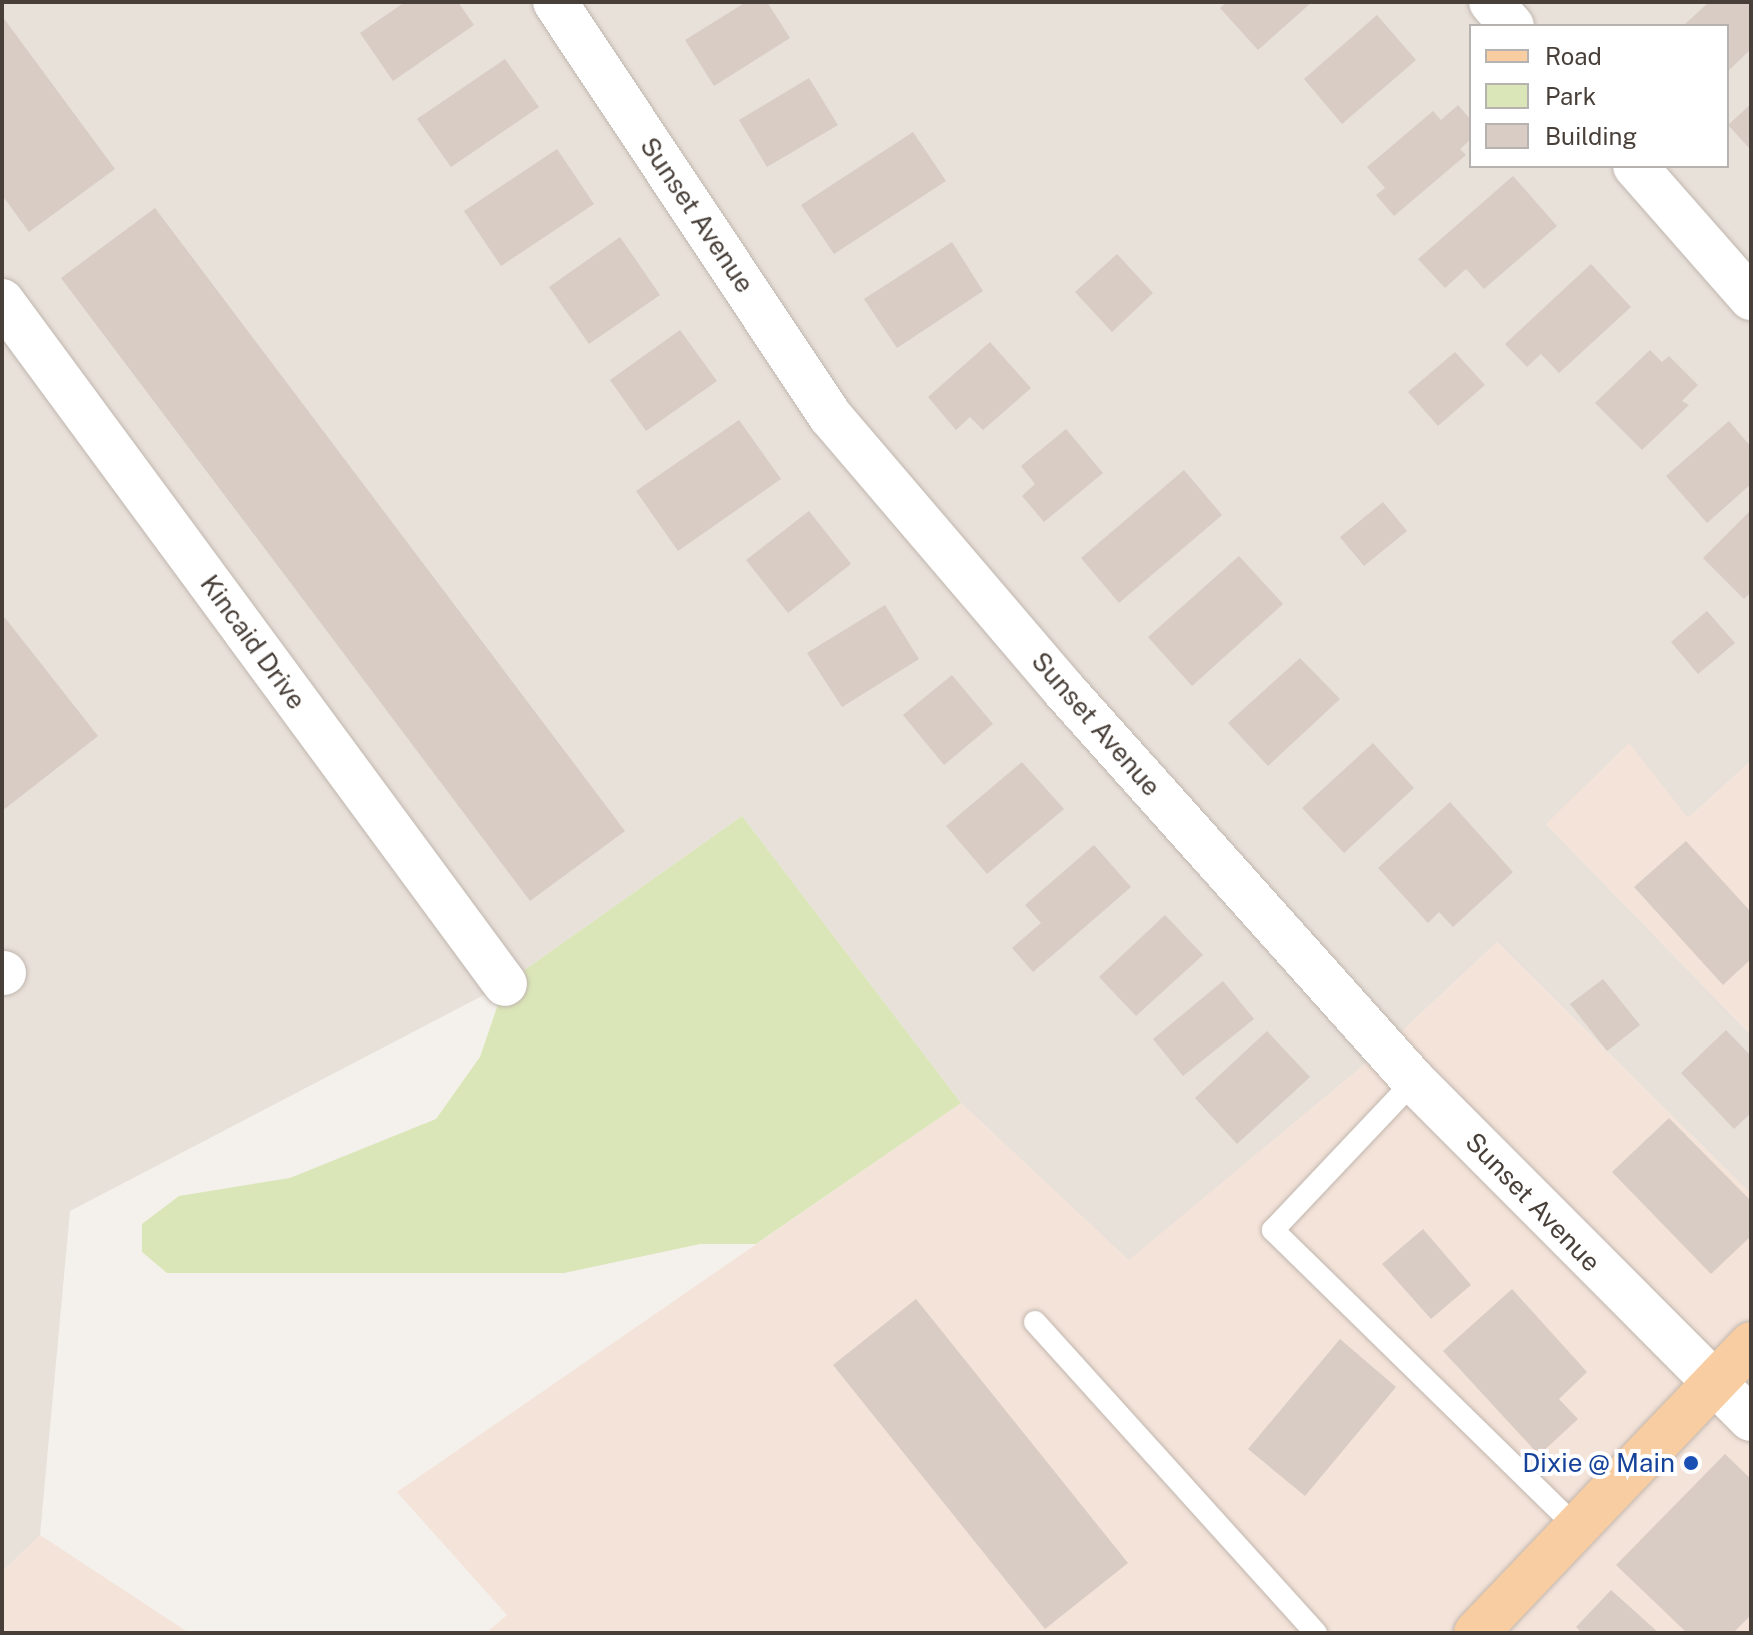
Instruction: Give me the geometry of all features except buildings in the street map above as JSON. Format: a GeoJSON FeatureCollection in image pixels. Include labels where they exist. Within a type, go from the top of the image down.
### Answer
{"type":"FeatureCollection","features":[{"type":"Feature","properties":{"kind":"main road"},"geometry":{"type":"LineString","coordinates":[[1476,1633],[1751,1344]]}},
{"type":"Feature","properties":{"kind":"street","name":"Sunset Avenue"},"geometry":{"type":"LineString","coordinates":[[555,2],[831,417],[1064,690],[1414,1081],[1712,1385],[1751,1419]]}},
{"type":"Feature","properties":{"kind":"street"},"geometry":{"type":"LineString","coordinates":[[1491,2],[1510,24]]}},
{"type":"Feature","properties":{"kind":"street"},"geometry":{"type":"LineString","coordinates":[[1637,168],[1751,298]]}},
{"type":"Feature","properties":{"kind":"street","name":"Kincaid Drive"},"geometry":{"type":"LineString","coordinates":[[2,301],[505,984]]}},
{"type":"Feature","properties":{"kind":"lane"},"geometry":{"type":"LineString","coordinates":[[1414,1081],[1273,1230],[1577,1528]]}},
{"type":"Feature","properties":{"kind":"lane"},"geometry":{"type":"LineString","coordinates":[[1035,1322],[1316,1633]]}},
{"type":"Feature","properties":{"kind":"shaded area"},"geometry":{"type":"Polygon","coordinates":[[[2,2],[1751,2],[1751,761],[1688,818],[1546,824],[1751,1035],[1751,1194],[1497,942],[1384,1048],[1129,1261],[961,1103],[742,816],[505,984],[70,1211],[40,1535],[2,1572],[2,2]]]}},
{"type":"Feature","properties":{"kind":"shaded area"},"geometry":{"type":"Polygon","coordinates":[[[1629,743],[1688,818],[1751,761],[1751,1035],[1546,824],[1629,743]]]}},
{"type":"Feature","properties":{"kind":"shaded area"},"geometry":{"type":"Polygon","coordinates":[[[1497,942],[1751,1194],[1751,1633],[486,1633],[507,1615],[397,1492],[961,1103],[1129,1260],[1384,1048],[1497,942]]]}},
{"type":"Feature","properties":{"kind":"shaded area"},"geometry":{"type":"Polygon","coordinates":[[[40,1535],[189,1633],[2,1633],[2,1572],[40,1535]]]}},
{"type":"Feature","properties":{"kind":"green space"},"geometry":{"type":"Polygon","coordinates":[[[742,816],[961,1103],[756,1244],[700,1244],[564,1273],[167,1273],[142,1252],[142,1224],[179,1196],[290,1178],[436,1119],[480,1057],[505,984],[742,816]]]}},
{"type":"Feature","properties":{"kind":"place","name":"Dixie @ Main"},"geometry":{"type":"Point","coordinates":[1691,1463]}}]}
